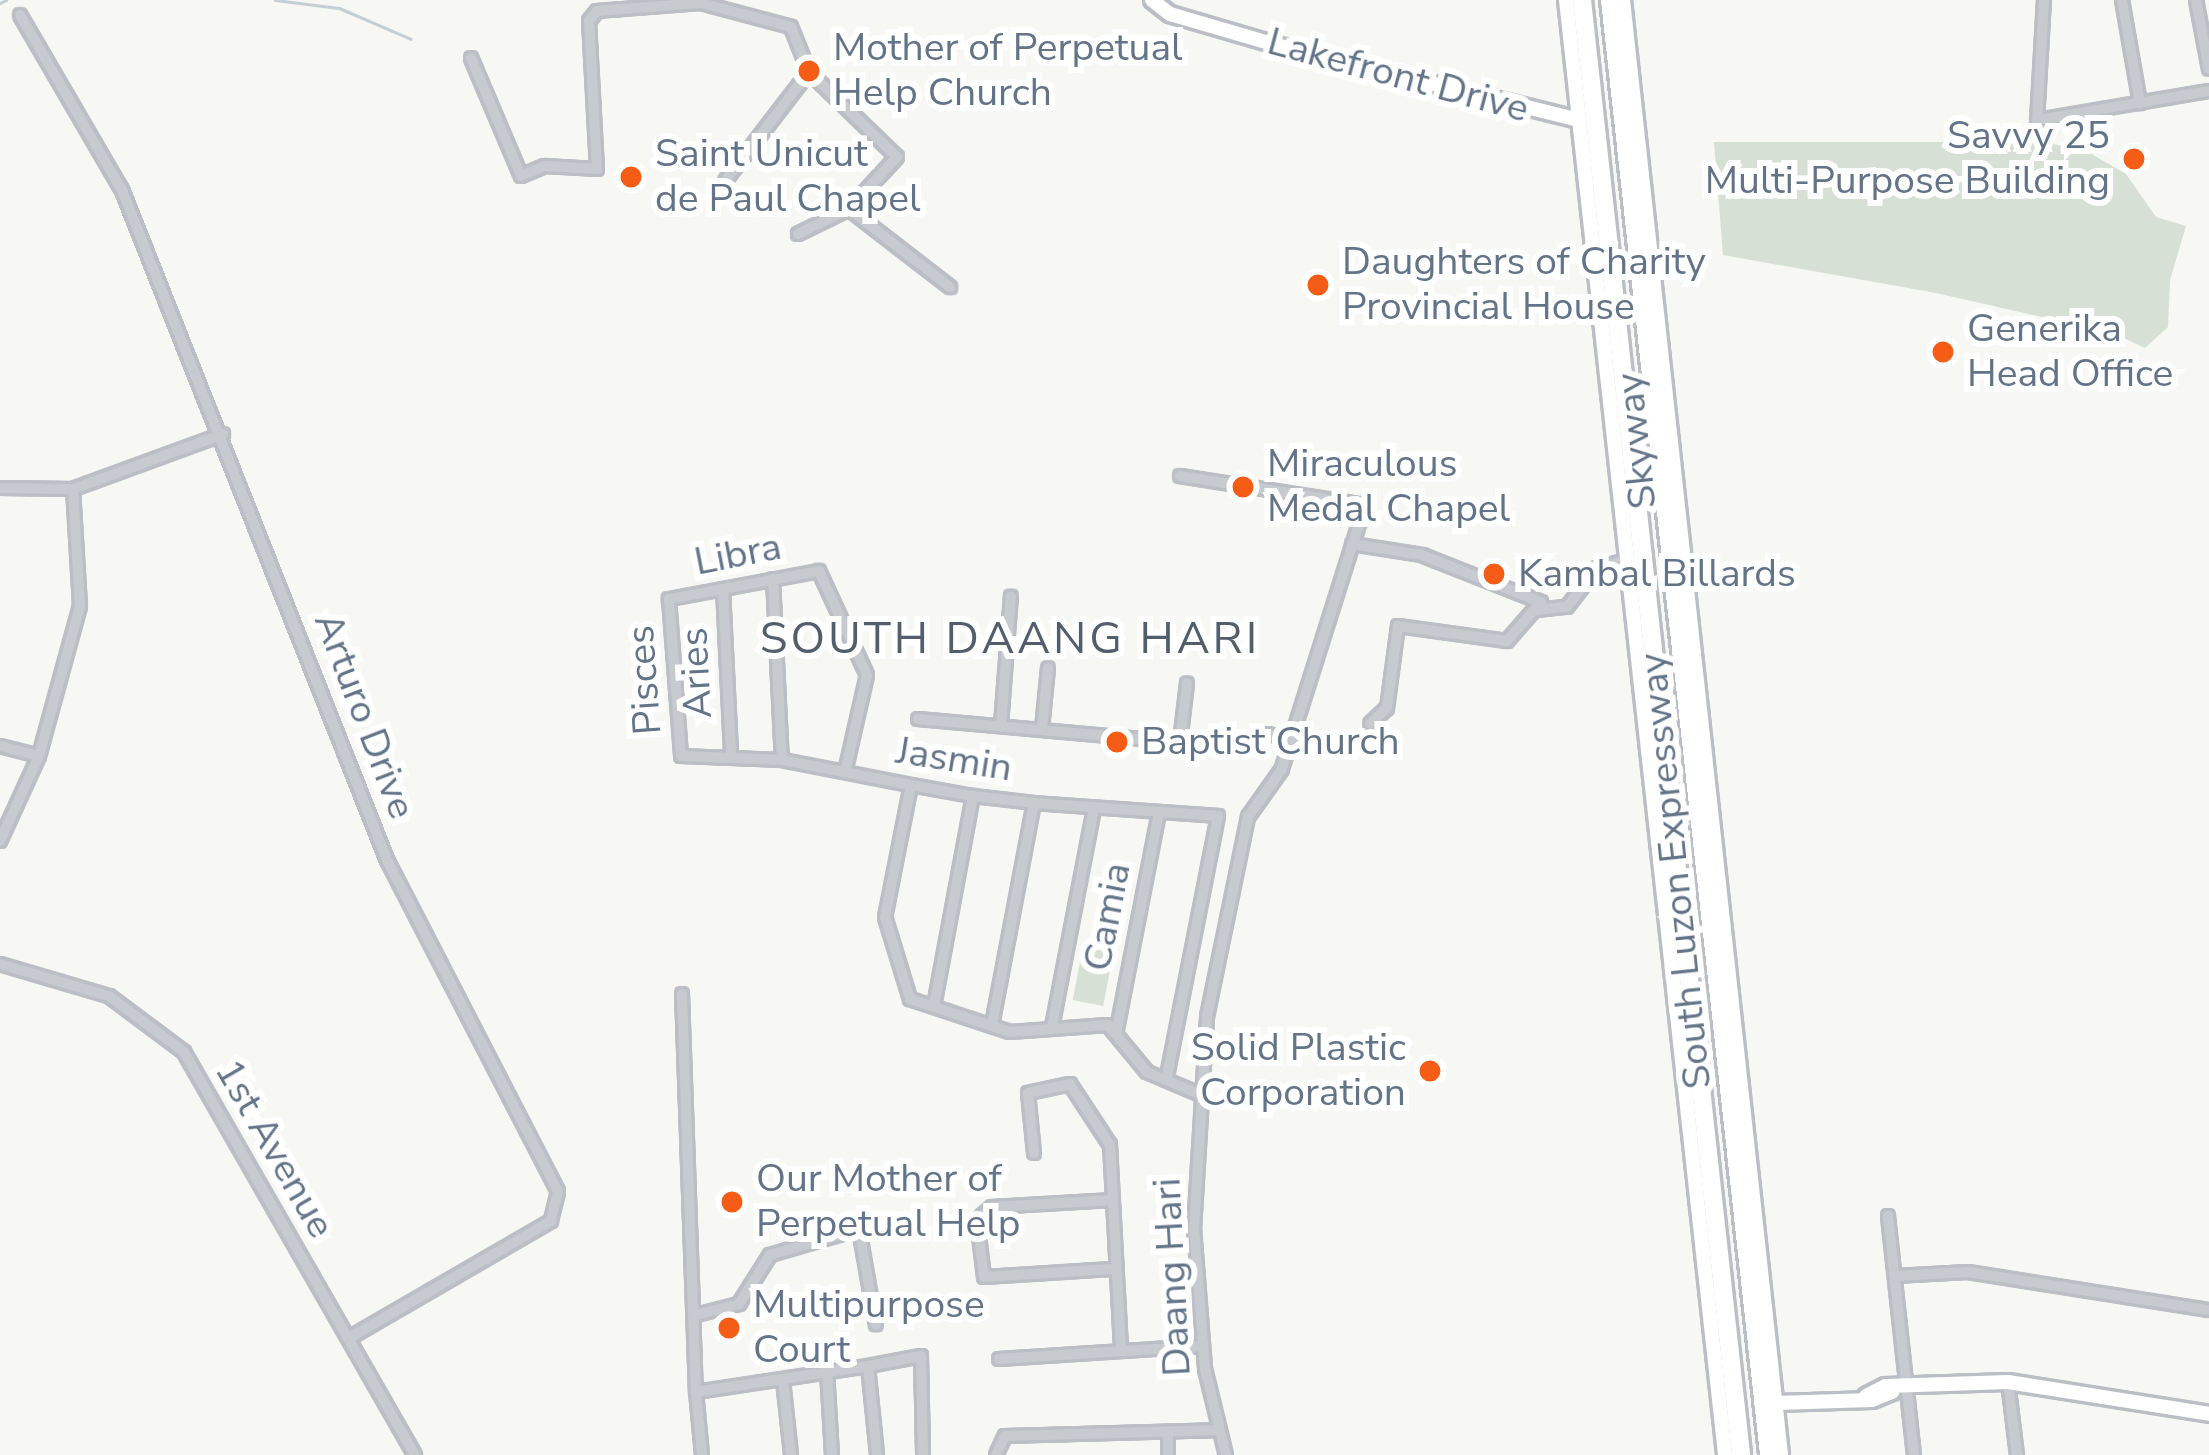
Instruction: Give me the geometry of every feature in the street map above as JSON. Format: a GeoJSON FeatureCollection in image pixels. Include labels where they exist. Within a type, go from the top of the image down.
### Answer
{"type":"FeatureCollection","features":[{"type":"Feature","properties":{"kind":"highway","name":"Skyway"},"geometry":{"type":"LineString","coordinates":[[1585,0],[1744,1455]]}},
{"type":"Feature","properties":{"kind":"highway","name":"South Luzon Expressway"},"geometry":{"type":"LineString","coordinates":[[1606,0],[1764,1455]]}},
{"type":"Feature","properties":{"kind":"main road","name":"Lakefront Drive"},"geometry":{"type":"LineString","coordinates":[[1152,0],[1170,14],[1276,45],[1579,121]]}},
{"type":"Feature","properties":{"kind":"main road"},"geometry":{"type":"LineString","coordinates":[[1566,0],[1725,1455]]}},
{"type":"Feature","properties":{"kind":"main road"},"geometry":{"type":"LineString","coordinates":[[1623,0],[1781,1455]]}},
{"type":"Feature","properties":{"kind":"main road"},"geometry":{"type":"LineString","coordinates":[[1776,1403],[2008,1382],[2209,1414]]}},
{"type":"Feature","properties":{"kind":"street"},"geometry":{"type":"LineString","coordinates":[[2044,0],[2037,120],[2209,91]]}},
{"type":"Feature","properties":{"kind":"street"},"geometry":{"type":"LineString","coordinates":[[2122,0],[2140,103]]}},
{"type":"Feature","properties":{"kind":"street"},"geometry":{"type":"LineString","coordinates":[[2196,0],[2209,69]]}},
{"type":"Feature","properties":{"kind":"street"},"geometry":{"type":"LineString","coordinates":[[471,58],[520,176],[544,166],[597,169],[590,21],[597,10],[699,2],[791,27],[809,72],[897,157],[849,209],[798,234]]}},
{"type":"Feature","properties":{"kind":"street","name":"Arturo Drive"},"geometry":{"type":"LineString","coordinates":[[20,15],[122,190],[223,434],[387,860],[558,1192],[550,1221],[349,1338]]}},
{"type":"Feature","properties":{"kind":"street"},"geometry":{"type":"LineString","coordinates":[[725,181],[809,72]]}},
{"type":"Feature","properties":{"kind":"street"},"geometry":{"type":"LineString","coordinates":[[849,209],[950,287]]}},
{"type":"Feature","properties":{"kind":"street"},"geometry":{"type":"LineString","coordinates":[[0,488],[73,489],[223,434]]}},
{"type":"Feature","properties":{"kind":"street"},"geometry":{"type":"LineString","coordinates":[[1180,476],[1365,505],[1352,544],[1422,555],[1541,600],[1507,641],[1398,626],[1387,708],[1370,724]]}},
{"type":"Feature","properties":{"kind":"street"},"geometry":{"type":"LineString","coordinates":[[0,841],[39,756],[80,606],[73,489]]}},
{"type":"Feature","properties":{"kind":"street","name":"Daang Hari"},"geometry":{"type":"LineString","coordinates":[[1226,1455],[1215,1430],[1202,1346],[1194,1228],[1199,1094],[1216,967],[1249,818],[1293,740],[1352,544]]}},
{"type":"Feature","properties":{"kind":"street"},"geometry":{"type":"LineString","coordinates":[[1536,610],[1568,607],[1597,568],[1627,560]]}},
{"type":"Feature","properties":{"kind":"street","name":"Libra"},"geometry":{"type":"LineString","coordinates":[[669,598],[819,571],[867,675],[845,772]]}},
{"type":"Feature","properties":{"kind":"street"},"geometry":{"type":"LineString","coordinates":[[773,579],[782,760]]}},
{"type":"Feature","properties":{"kind":"street","name":"Aries"},"geometry":{"type":"LineString","coordinates":[[723,589],[731,755]]}},
{"type":"Feature","properties":{"kind":"street"},"geometry":{"type":"LineString","coordinates":[[1000,725],[1010,596]]}},
{"type":"Feature","properties":{"kind":"street","name":"Pisces"},"geometry":{"type":"LineString","coordinates":[[669,598],[681,756]]}},
{"type":"Feature","properties":{"kind":"street"},"geometry":{"type":"LineString","coordinates":[[1042,729],[1048,668]]}},
{"type":"Feature","properties":{"kind":"street"},"geometry":{"type":"LineString","coordinates":[[1180,742],[1187,682]]}},
{"type":"Feature","properties":{"kind":"street"},"geometry":{"type":"LineString","coordinates":[[918,719],[1180,742],[1268,734],[1293,740]]}},
{"type":"Feature","properties":{"kind":"street"},"geometry":{"type":"LineString","coordinates":[[0,746],[39,756]]}},
{"type":"Feature","properties":{"kind":"street","name":"Jasmin"},"geometry":{"type":"LineString","coordinates":[[681,756],[782,760],[1034,803],[1218,816],[1166,1080]]}},
{"type":"Feature","properties":{"kind":"street"},"geometry":{"type":"LineString","coordinates":[[911,785],[885,917],[910,998],[992,1025],[1052,1027],[1099,1022],[1116,1034],[1147,1072],[1199,1094]]}},
{"type":"Feature","properties":{"kind":"street"},"geometry":{"type":"LineString","coordinates":[[934,1006],[973,796]]}},
{"type":"Feature","properties":{"kind":"street"},"geometry":{"type":"LineString","coordinates":[[992,1025],[1034,803]]}},
{"type":"Feature","properties":{"kind":"street"},"geometry":{"type":"LineString","coordinates":[[1052,1027],[1094,808]]}},
{"type":"Feature","properties":{"kind":"street","name":"Camia"},"geometry":{"type":"LineString","coordinates":[[1116,1034],[1159,812]]}},
{"type":"Feature","properties":{"kind":"street","name":"1st Avenue"},"geometry":{"type":"LineString","coordinates":[[0,964],[109,996],[184,1052],[416,1455]]}},
{"type":"Feature","properties":{"kind":"street"},"geometry":{"type":"LineString","coordinates":[[682,994],[701,1455]]}},
{"type":"Feature","properties":{"kind":"street"},"geometry":{"type":"LineString","coordinates":[[1034,1153],[1028,1093],[1070,1084],[1110,1145],[1112,1269],[1121,1351]]}},
{"type":"Feature","properties":{"kind":"street"},"geometry":{"type":"LineString","coordinates":[[1112,1269],[984,1277],[977,1220],[992,1207],[1113,1200]]}},
{"type":"Feature","properties":{"kind":"street"},"geometry":{"type":"LineString","coordinates":[[1888,1216],[1900,1391],[1914,1455]]}},
{"type":"Feature","properties":{"kind":"street"},"geometry":{"type":"LineString","coordinates":[[696,1316],[739,1304],[770,1255],[860,1228],[876,1325]]}},
{"type":"Feature","properties":{"kind":"street"},"geometry":{"type":"LineString","coordinates":[[1895,1276],[1968,1272],[2209,1310]]}},
{"type":"Feature","properties":{"kind":"street"},"geometry":{"type":"LineString","coordinates":[[999,1359],[1202,1346]]}},
{"type":"Feature","properties":{"kind":"street"},"geometry":{"type":"LineString","coordinates":[[696,1397],[921,1356],[923,1455]]}},
{"type":"Feature","properties":{"kind":"street"},"geometry":{"type":"LineString","coordinates":[[868,1366],[877,1455]]}},
{"type":"Feature","properties":{"kind":"street"},"geometry":{"type":"LineString","coordinates":[[826,1371],[832,1455]]}},
{"type":"Feature","properties":{"kind":"street"},"geometry":{"type":"LineString","coordinates":[[783,1380],[791,1455]]}},
{"type":"Feature","properties":{"kind":"street"},"geometry":{"type":"LineString","coordinates":[[2008,1382],[2018,1455]]}},
{"type":"Feature","properties":{"kind":"street"},"geometry":{"type":"LineString","coordinates":[[996,1455],[998,1438],[1215,1430]]}},
{"type":"Feature","properties":{"kind":"street"},"geometry":{"type":"LineString","coordinates":[[1168,1432],[1168,1455]]}},
{"type":"Feature","properties":{"kind":"shaded area"},"geometry":{"type":"Polygon","coordinates":[[[1984,128],[2088,152],[2126,174],[2156,217],[2186,226],[2170,280],[2168,327],[2145,348],[2113,333],[1936,293],[1723,255],[1714,142],[1977,142],[1984,128]]]}},
{"type":"Feature","properties":{"kind":"shaded area"},"geometry":{"type":"Polygon","coordinates":[[[1083,947],[1113,953],[1103,1006],[1073,1000],[1083,947]]]}},
{"type":"Feature","properties":{"kind":"waterway"},"geometry":{"type":"LineString","coordinates":[[0,3],[6,0]]}},
{"type":"Feature","properties":{"kind":"waterway"},"geometry":{"type":"LineString","coordinates":[[275,0],[339,8],[411,39]]}},
{"type":"Feature","properties":{"kind":"place","name":"Mother of Perpetual Help Church"},"geometry":{"type":"Point","coordinates":[809,71]}},
{"type":"Feature","properties":{"kind":"place","name":"Savvy 25 Multi-Purpose Building"},"geometry":{"type":"Point","coordinates":[2134,159]}},
{"type":"Feature","properties":{"kind":"place","name":"Saint Unicut de Paul Chapel"},"geometry":{"type":"Point","coordinates":[631,177]}},
{"type":"Feature","properties":{"kind":"place","name":"Daughters of Charity Provincial House"},"geometry":{"type":"Point","coordinates":[1318,285]}},
{"type":"Feature","properties":{"kind":"place","name":"Generika Head Office"},"geometry":{"type":"Point","coordinates":[1943,352]}},
{"type":"Feature","properties":{"kind":"place","name":"Miraculous Medal Chapel"},"geometry":{"type":"Point","coordinates":[1243,487]}},
{"type":"Feature","properties":{"kind":"place","name":"Kambal Billards"},"geometry":{"type":"Point","coordinates":[1494,574]}},
{"type":"Feature","properties":{"kind":"place","name":"Baptist Church"},"geometry":{"type":"Point","coordinates":[1117,742]}},
{"type":"Feature","properties":{"kind":"place","name":"Solid Plastic Corporation"},"geometry":{"type":"Point","coordinates":[1430,1071]}},
{"type":"Feature","properties":{"kind":"place","name":"Our Mother of Perpetual Help"},"geometry":{"type":"Point","coordinates":[732,1202]}},
{"type":"Feature","properties":{"kind":"place","name":"Multipurpose Court"},"geometry":{"type":"Point","coordinates":[729,1328]}},
{"type":"Feature","properties":{"kind":"district","name":"SOUTH DAANG HARI"},"geometry":{"type":"Point","coordinates":[1010,639]}}]}
